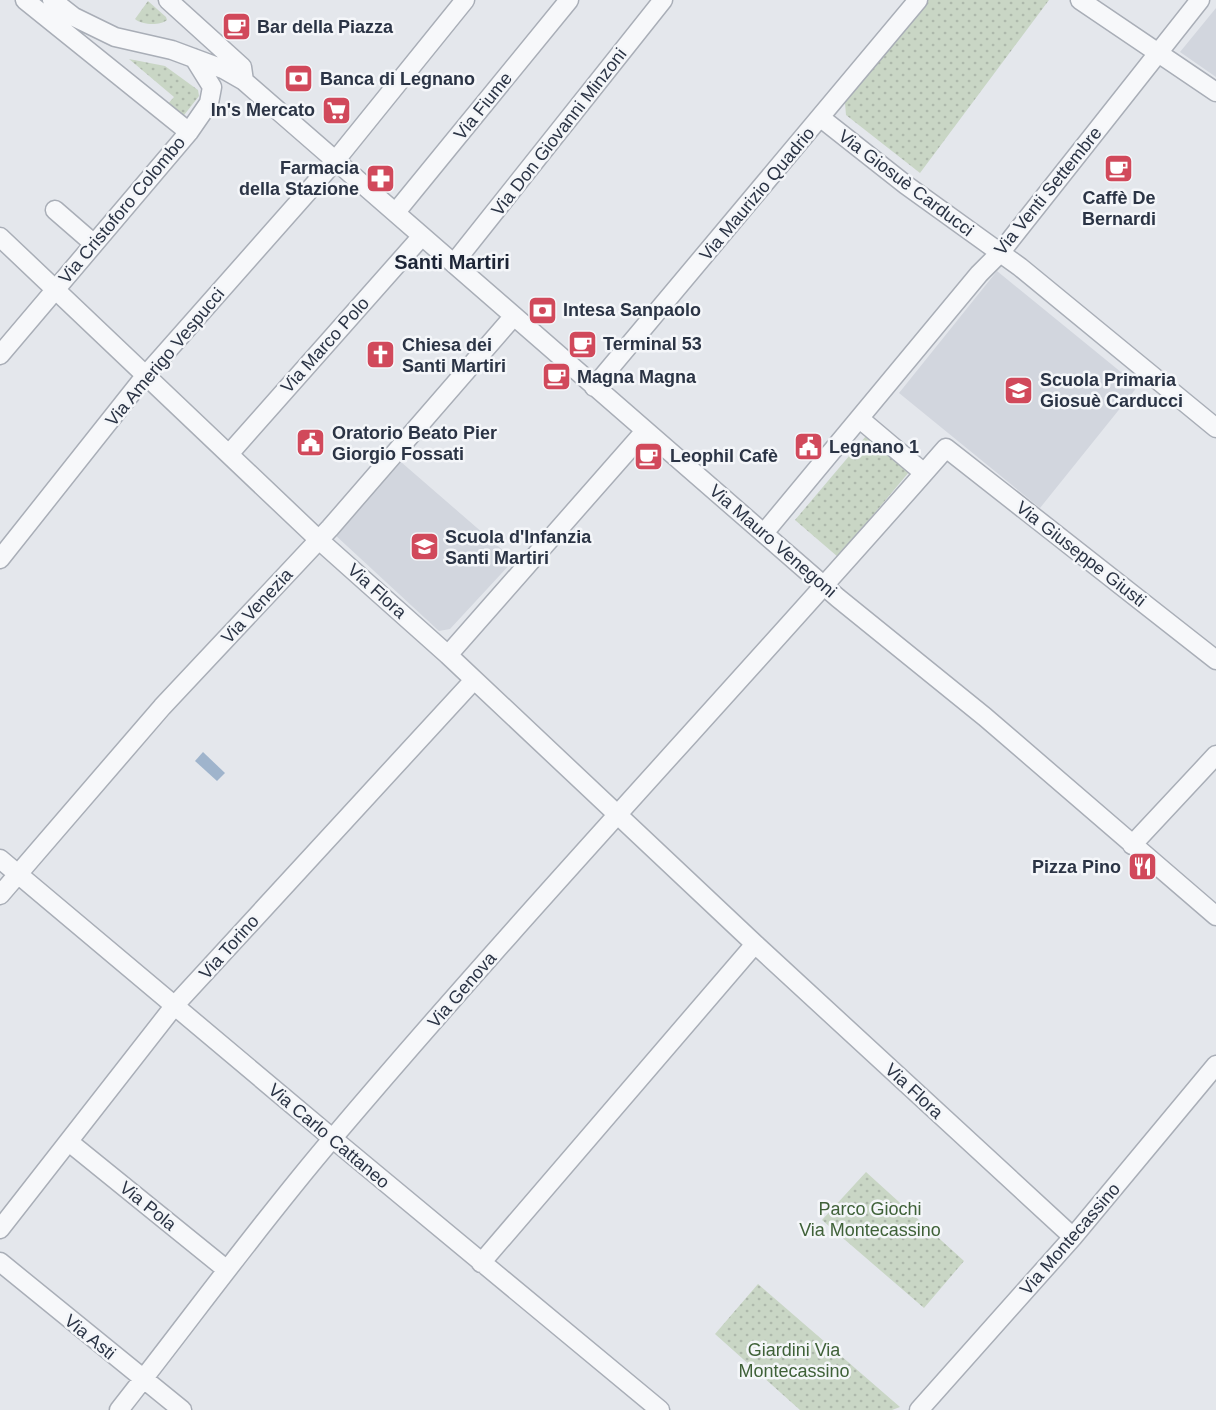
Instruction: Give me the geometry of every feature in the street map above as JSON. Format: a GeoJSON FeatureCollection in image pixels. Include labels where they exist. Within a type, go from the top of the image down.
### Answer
{"type":"FeatureCollection","features":[{"type":"Feature","properties":{"kind":"street"},"geometry":{"type":"LineString","coordinates":[[25,0],[189,132]]}},
{"type":"Feature","properties":{"kind":"street"},"geometry":{"type":"LineString","coordinates":[[52,0],[74,17],[115,37],[172,50],[244,81]]}},
{"type":"Feature","properties":{"kind":"street"},"geometry":{"type":"LineString","coordinates":[[168,0],[242,67],[244,81]]}},
{"type":"Feature","properties":{"kind":"street","name":"Via Amerigo Vespucci"},"geometry":{"type":"LineString","coordinates":[[0,559],[146,376],[335,160],[465,0]]}},
{"type":"Feature","properties":{"kind":"street","name":"Via Fiume"},"geometry":{"type":"LineString","coordinates":[[396,212],[569,0]]}},
{"type":"Feature","properties":{"kind":"street","name":"Via Don Giovanni Minzoni"},"geometry":{"type":"LineString","coordinates":[[454,263],[663,0]]}},
{"type":"Feature","properties":{"kind":"street","name":"Via Maurizio Quadrio"},"geometry":{"type":"LineString","coordinates":[[594,387],[918,0]]}},
{"type":"Feature","properties":{"kind":"street"},"geometry":{"type":"LineString","coordinates":[[1080,0],[1216,93]]}},
{"type":"Feature","properties":{"kind":"street","name":"Via Venti Settembre"},"geometry":{"type":"LineString","coordinates":[[764,533],[861,419],[979,274],[1000,253],[1200,0]]}},
{"type":"Feature","properties":{"kind":"street","name":"Via Cristoforo Colombo"},"geometry":{"type":"LineString","coordinates":[[0,355],[189,132],[213,93],[194,58]]}},
{"type":"Feature","properties":{"kind":"street","name":"Via Mauro Venegoni"},"geometry":{"type":"LineString","coordinates":[[244,81],[824,585],[985,717],[1216,916]]}},
{"type":"Feature","properties":{"kind":"street","name":"Via Giosuè Carducci"},"geometry":{"type":"LineString","coordinates":[[821,118],[881,167],[1000,253],[1216,428]]}},
{"type":"Feature","properties":{"kind":"street"},"geometry":{"type":"LineString","coordinates":[[55,210],[93,243]]}},
{"type":"Feature","properties":{"kind":"street","name":"Via Marco Polo"},"geometry":{"type":"LineString","coordinates":[[229,454],[422,236]]}},
{"type":"Feature","properties":{"kind":"street","name":"Via Flora"},"geometry":{"type":"LineString","coordinates":[[0,237],[319,540],[448,654],[755,944],[1073,1238]]}},
{"type":"Feature","properties":{"kind":"street","name":"Via Venezia"},"geometry":{"type":"LineString","coordinates":[[0,895],[162,706],[319,540],[513,317]]}},
{"type":"Feature","properties":{"kind":"street"},"geometry":{"type":"LineString","coordinates":[[861,419],[924,473]]}},
{"type":"Feature","properties":{"kind":"street"},"geometry":{"type":"LineString","coordinates":[[448,654],[645,431]]}},
{"type":"Feature","properties":{"kind":"street","name":"Via Genova"},"geometry":{"type":"LineString","coordinates":[[119,1410],[332,1139],[617,814],[946,448]]}},
{"type":"Feature","properties":{"kind":"street","name":"Via Giuseppe Giusti"},"geometry":{"type":"LineString","coordinates":[[946,448],[1216,660]]}},
{"type":"Feature","properties":{"kind":"street","name":"Via Torino"},"geometry":{"type":"LineString","coordinates":[[0,1229],[176,1005],[474,680]]}},
{"type":"Feature","properties":{"kind":"street"},"geometry":{"type":"LineString","coordinates":[[1132,845],[1216,755]]}},
{"type":"Feature","properties":{"kind":"street","name":"Via Carlo Cattaneo"},"geometry":{"type":"LineString","coordinates":[[0,859],[654,1408]]}},
{"type":"Feature","properties":{"kind":"street"},"geometry":{"type":"LineString","coordinates":[[481,1263],[755,944]]}},
{"type":"Feature","properties":{"kind":"street","name":"Via Montecassino"},"geometry":{"type":"LineString","coordinates":[[919,1410],[1073,1238],[1216,1065]]}},
{"type":"Feature","properties":{"kind":"street","name":"Via Pola"},"geometry":{"type":"LineString","coordinates":[[69,1142],[227,1270]]}},
{"type":"Feature","properties":{"kind":"street","name":"Via Asti"},"geometry":{"type":"LineString","coordinates":[[0,1262],[182,1410]]}},
{"type":"Feature","properties":{"kind":"shaded area"},"geometry":{"type":"Polygon","coordinates":[[[1216,8],[1216,77],[1180,52],[1216,8]]]}},
{"type":"Feature","properties":{"kind":"shaded area","name":"Scuola Primaria Giosuè Carducci"},"geometry":{"type":"Polygon","coordinates":[[[997,271],[1138,386],[1040,508],[899,393],[997,271]]]}},
{"type":"Feature","properties":{"kind":"shaded area","name":"Scuola d'Infanzia Santi Martiri"},"geometry":{"type":"Polygon","coordinates":[[[401,462],[514,560],[450,629],[439,631],[334,534],[401,462]]]}},
{"type":"Feature","properties":{"kind":"green space"},"geometry":{"type":"Polygon","coordinates":[[[926,0],[1049,0],[920,173],[846,115],[845,103],[926,0]]]}},
{"type":"Feature","properties":{"kind":"green space"},"geometry":{"type":"Polygon","coordinates":[[[148,1],[167,20],[151,24],[135,19],[148,1]]]}},
{"type":"Feature","properties":{"kind":"green space"},"geometry":{"type":"Polygon","coordinates":[[[129,59],[165,66],[198,90],[199,96],[181,119],[166,106],[174,97],[129,59]]]}},
{"type":"Feature","properties":{"kind":"green space"},"geometry":{"type":"Polygon","coordinates":[[[866,436],[909,472],[838,557],[795,520],[866,436]]]}},
{"type":"Feature","properties":{"kind":"green space","name":"Parco Giochi Via Montecassino"},"geometry":{"type":"Polygon","coordinates":[[[866,1172],[964,1261],[924,1308],[822,1220],[866,1172]]]}},
{"type":"Feature","properties":{"kind":"green space","name":"Giardini Via Montecassino"},"geometry":{"type":"Polygon","coordinates":[[[758,1284],[900,1407],[892,1410],[800,1410],[715,1334],[758,1284]]]}},
{"type":"Feature","properties":{"kind":"water"},"geometry":{"type":"Polygon","coordinates":[[[203,752],[225,773],[217,781],[195,761],[203,752]]]}},
{"type":"Feature","properties":{"kind":"place","name":"Bar della Piazza"},"geometry":{"type":"Point","coordinates":[236,27]}},
{"type":"Feature","properties":{"kind":"place","name":"Banca di Legnano"},"geometry":{"type":"Point","coordinates":[299,79]}},
{"type":"Feature","properties":{"kind":"place","name":"In's Mercato"},"geometry":{"type":"Point","coordinates":[336,110]}},
{"type":"Feature","properties":{"kind":"place","name":"Caffè De Bernardi"},"geometry":{"type":"Point","coordinates":[1119,169]}},
{"type":"Feature","properties":{"kind":"place","name":"Farmacia della Stazione"},"geometry":{"type":"Point","coordinates":[380,178]}},
{"type":"Feature","properties":{"kind":"place","name":"Intesa Sanpaolo"},"geometry":{"type":"Point","coordinates":[542,310]}},
{"type":"Feature","properties":{"kind":"place","name":"Terminal 53"},"geometry":{"type":"Point","coordinates":[582,344]}},
{"type":"Feature","properties":{"kind":"place","name":"Chiesa dei Santi Martiri"},"geometry":{"type":"Point","coordinates":[381,355]}},
{"type":"Feature","properties":{"kind":"place","name":"Magna Magna"},"geometry":{"type":"Point","coordinates":[556,377]}},
{"type":"Feature","properties":{"kind":"place","name":"Scuola Primaria Giosuè Carducci"},"geometry":{"type":"Point","coordinates":[1019,390]}},
{"type":"Feature","properties":{"kind":"place","name":"Oratorio Beato Pier Giorgio Fossati"},"geometry":{"type":"Point","coordinates":[311,443]}},
{"type":"Feature","properties":{"kind":"place","name":"Legnano 1"},"geometry":{"type":"Point","coordinates":[808,447]}},
{"type":"Feature","properties":{"kind":"place","name":"Leophil Cafè"},"geometry":{"type":"Point","coordinates":[649,456]}},
{"type":"Feature","properties":{"kind":"place","name":"Scuola d'Infanzia Santi Martiri"},"geometry":{"type":"Point","coordinates":[424,547]}},
{"type":"Feature","properties":{"kind":"place","name":"Pizza Pino"},"geometry":{"type":"Point","coordinates":[1142,867]}},
{"type":"Feature","properties":{"kind":"district","name":"Santi Martiri"},"geometry":{"type":"Point","coordinates":[452,262]}}]}
